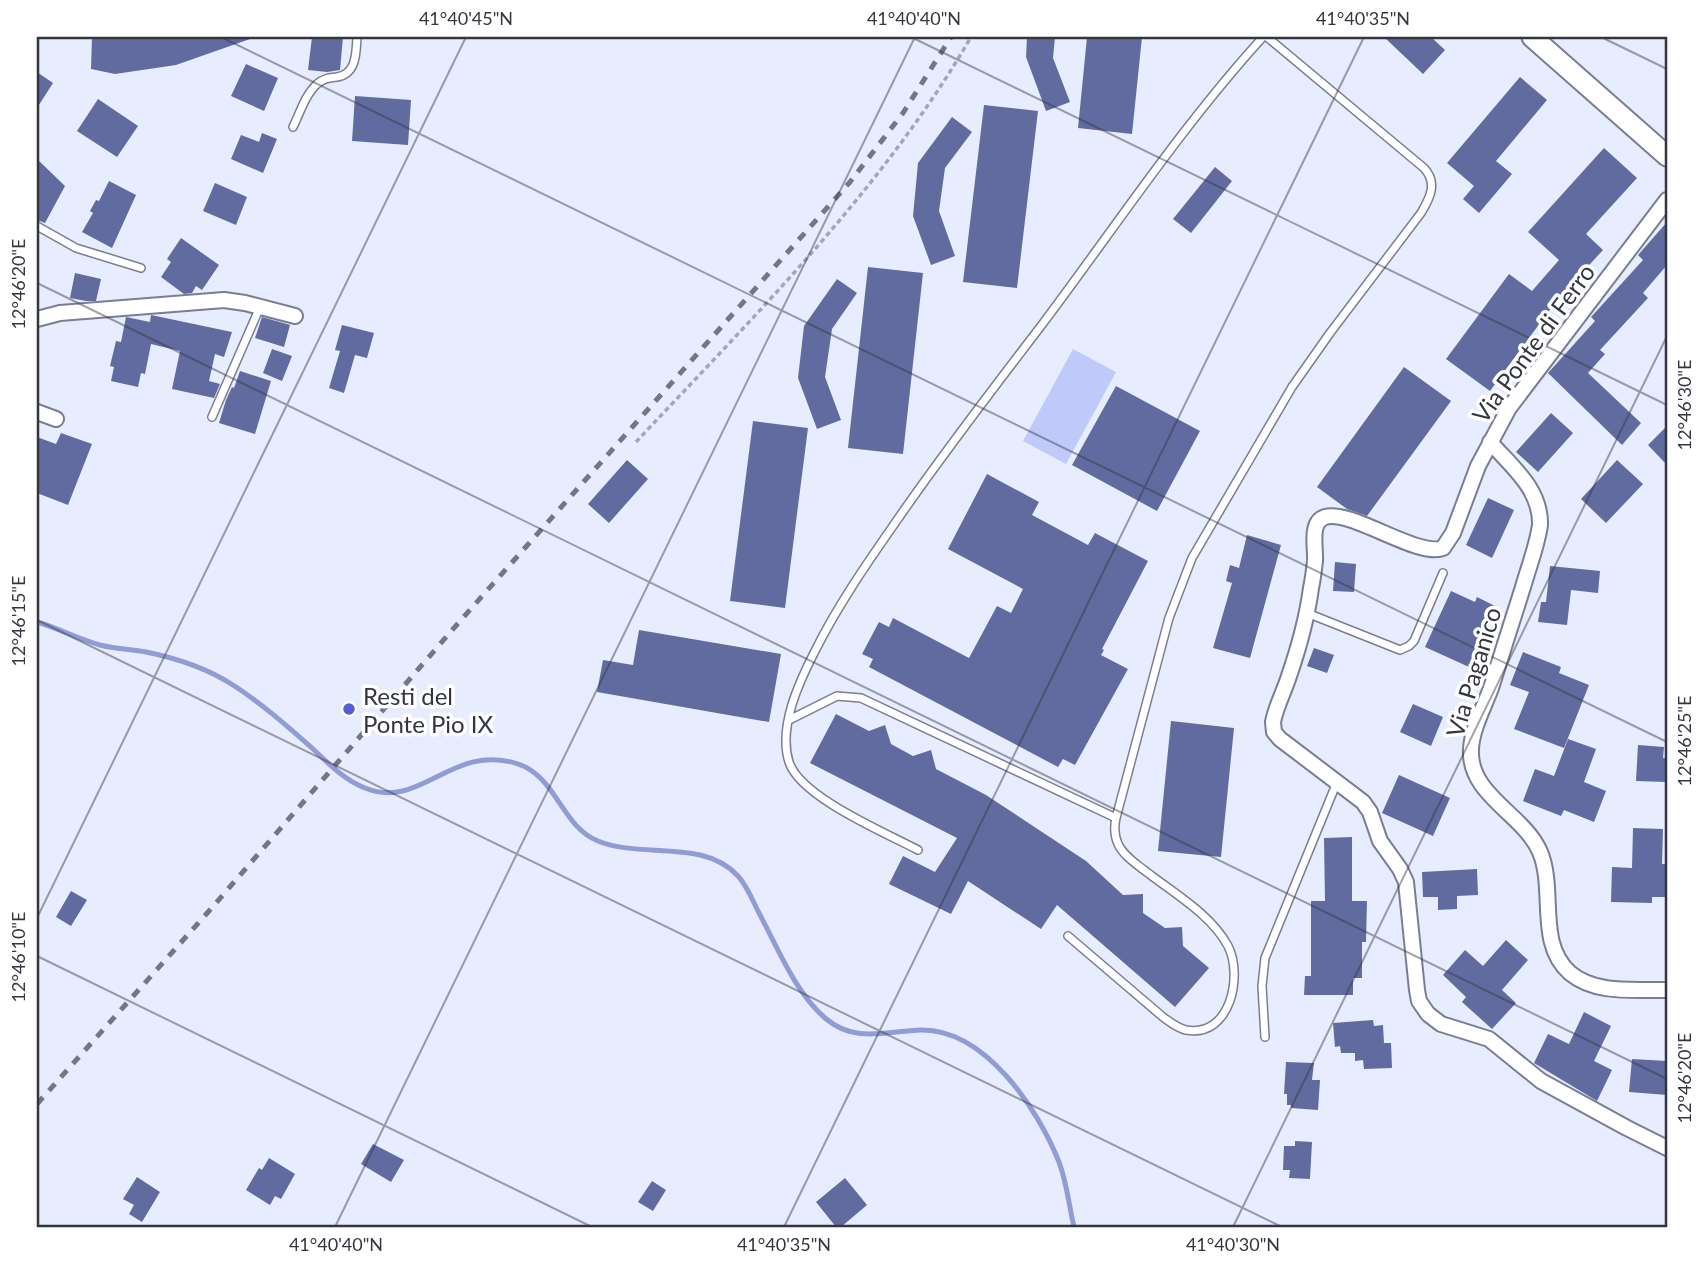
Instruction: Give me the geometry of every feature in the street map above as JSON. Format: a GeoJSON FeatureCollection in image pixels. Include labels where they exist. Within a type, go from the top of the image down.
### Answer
{"type":"FeatureCollection","features":[{"type":"Feature","properties":{"kind":"main road"},"geometry":{"type":"LineString","coordinates":[[1532,37],[1667,156]]}},
{"type":"Feature","properties":{"kind":"street","name":"Via Ponte di Ferro"},"geometry":{"type":"LineString","coordinates":[[1667,200],[1516,399],[1490,442],[1474,476],[1454,533],[1443,548],[1429,550],[1364,525],[1333,517],[1325,517],[1318,522],[1307,613],[1295,659],[1274,716],[1273,727],[1280,739],[1363,802],[1370,812],[1380,841],[1402,872],[1408,894],[1419,1001],[1428,1014],[1453,1029],[1489,1040],[1541,1081],[1667,1148]]}},
{"type":"Feature","properties":{"kind":"street"},"geometry":{"type":"LineString","coordinates":[[37,319],[60,313],[218,300],[240,302],[295,316]]}},
{"type":"Feature","properties":{"kind":"street"},"geometry":{"type":"LineString","coordinates":[[37,412],[56,419]]}},
{"type":"Feature","properties":{"kind":"street","name":"Via Paganico"},"geometry":{"type":"LineString","coordinates":[[1490,442],[1532,489],[1540,508],[1540,525],[1502,655],[1472,743],[1473,766],[1484,788],[1525,829],[1540,852],[1547,878],[1551,941],[1563,966],[1579,979],[1600,987],[1667,990]]}},
{"type":"Feature","properties":{"kind":"lane"},"geometry":{"type":"LineString","coordinates":[[293,127],[307,98],[317,85],[325,79],[342,76],[350,70],[357,37]]}},
{"type":"Feature","properties":{"kind":"lane"},"geometry":{"type":"LineString","coordinates":[[918,850],[839,809],[802,782],[790,764],[789,720],[803,676],[844,600],[900,516],[1181,135],[1219,86],[1265,37],[1424,169],[1431,179],[1432,192],[1421,213],[1292,387],[1192,558],[1168,618],[1116,818],[1116,839],[1127,856],[1210,924],[1227,944],[1234,965],[1231,1000],[1222,1015],[1210,1025],[1195,1030],[1179,1027],[1163,1017],[1068,936]]}},
{"type":"Feature","properties":{"kind":"lane"},"geometry":{"type":"LineString","coordinates":[[37,226],[76,248],[141,268]]}},
{"type":"Feature","properties":{"kind":"lane"},"geometry":{"type":"LineString","coordinates":[[212,417],[260,307]]}},
{"type":"Feature","properties":{"kind":"lane"},"geometry":{"type":"LineString","coordinates":[[1307,613],[1390,648],[1405,649],[1416,636],[1443,573]]}},
{"type":"Feature","properties":{"kind":"lane"},"geometry":{"type":"LineString","coordinates":[[789,720],[837,696],[861,698],[1116,818]]}},
{"type":"Feature","properties":{"kind":"lane"},"geometry":{"type":"LineString","coordinates":[[1265,1037],[1262,986],[1265,958],[1337,781]]}},
{"type":"Feature","properties":{"kind":"path"},"geometry":{"type":"LineString","coordinates":[[636,442],[831,229],[898,144],[971,37]]}},
{"type":"Feature","properties":{"kind":"shaded area"},"geometry":{"type":"Polygon","coordinates":[[[1073,349],[1116,372],[1066,464],[1023,441],[1073,349]]]}},
{"type":"Feature","properties":{"kind":"building"},"geometry":{"type":"Polygon","coordinates":[[[92,37],[250,39],[176,65],[115,74],[91,69],[92,37]]]}},
{"type":"Feature","properties":{"kind":"building"},"geometry":{"type":"Polygon","coordinates":[[[312,37],[343,37],[340,70],[308,70],[312,37]]]}},
{"type":"Feature","properties":{"kind":"building"},"geometry":{"type":"Polygon","coordinates":[[[1027,37],[1055,37],[1053,58],[1070,102],[1046,111],[1026,57],[1027,37]]]}},
{"type":"Feature","properties":{"kind":"building"},"geometry":{"type":"Polygon","coordinates":[[[1087,37],[1142,37],[1132,134],[1078,128],[1087,37]]]}},
{"type":"Feature","properties":{"kind":"building"},"geometry":{"type":"Polygon","coordinates":[[[1384,37],[1431,37],[1445,50],[1423,74],[1384,37]]]}},
{"type":"Feature","properties":{"kind":"building"},"geometry":{"type":"Polygon","coordinates":[[[246,64],[278,78],[264,111],[231,96],[246,64]]]}},
{"type":"Feature","properties":{"kind":"building"},"geometry":{"type":"Polygon","coordinates":[[[37,72],[53,83],[37,108],[37,72]]]}},
{"type":"Feature","properties":{"kind":"building"},"geometry":{"type":"Polygon","coordinates":[[[1520,77],[1547,100],[1496,161],[1512,174],[1479,213],[1463,199],[1474,186],[1447,163],[1520,77]]]}},
{"type":"Feature","properties":{"kind":"building"},"geometry":{"type":"Polygon","coordinates":[[[355,96],[411,100],[408,145],[352,141],[355,96]]]}},
{"type":"Feature","properties":{"kind":"building"},"geometry":{"type":"Polygon","coordinates":[[[98,99],[138,126],[117,157],[77,131],[98,99]]]}},
{"type":"Feature","properties":{"kind":"building"},"geometry":{"type":"Polygon","coordinates":[[[984,105],[1038,111],[1017,288],[963,282],[984,105]]]}},
{"type":"Feature","properties":{"kind":"building"},"geometry":{"type":"Polygon","coordinates":[[[952,117],[972,132],[945,168],[939,211],[955,256],[931,265],[913,216],[918,163],[952,117]]]}},
{"type":"Feature","properties":{"kind":"building"},"geometry":{"type":"Polygon","coordinates":[[[262,133],[277,139],[263,173],[231,159],[241,135],[259,142],[262,133]]]}},
{"type":"Feature","properties":{"kind":"building"},"geometry":{"type":"Polygon","coordinates":[[[1604,148],[1637,178],[1586,234],[1603,250],[1557,300],[1490,391],[1446,359],[1509,274],[1532,291],[1559,260],[1528,232],[1604,148]]]}},
{"type":"Feature","properties":{"kind":"building"},"geometry":{"type":"Polygon","coordinates":[[[37,159],[65,186],[45,223],[37,220],[37,159]]]}},
{"type":"Feature","properties":{"kind":"building"},"geometry":{"type":"Polygon","coordinates":[[[1215,167],[1232,181],[1191,233],[1173,219],[1215,167]]]}},
{"type":"Feature","properties":{"kind":"building"},"geometry":{"type":"Polygon","coordinates":[[[109,181],[136,195],[112,248],[82,232],[93,213],[90,211],[96,200],[99,201],[109,181]]]}},
{"type":"Feature","properties":{"kind":"building"},"geometry":{"type":"Polygon","coordinates":[[[215,183],[247,197],[236,225],[203,211],[215,183]]]}},
{"type":"Feature","properties":{"kind":"building"},"geometry":{"type":"Polygon","coordinates":[[[1667,222],[1667,265],[1643,293],[1648,298],[1600,350],[1605,354],[1588,373],[1641,423],[1622,445],[1548,373],[1595,321],[1591,317],[1643,260],[1638,255],[1667,222]]]}},
{"type":"Feature","properties":{"kind":"building"},"geometry":{"type":"Polygon","coordinates":[[[181,238],[219,265],[202,290],[196,286],[192,293],[184,294],[161,277],[171,262],[167,259],[181,238]]]}},
{"type":"Feature","properties":{"kind":"building"},"geometry":{"type":"Polygon","coordinates":[[[868,267],[923,273],[903,454],[848,448],[868,267]]]}},
{"type":"Feature","properties":{"kind":"building"},"geometry":{"type":"Polygon","coordinates":[[[75,273],[101,279],[96,301],[70,298],[75,273]]]}},
{"type":"Feature","properties":{"kind":"building"},"geometry":{"type":"Polygon","coordinates":[[[837,279],[857,293],[832,329],[825,377],[841,420],[817,429],[798,378],[804,326],[837,279]]]}},
{"type":"Feature","properties":{"kind":"building"},"geometry":{"type":"Polygon","coordinates":[[[151,315],[232,332],[224,357],[215,354],[209,381],[220,384],[214,398],[172,389],[180,351],[151,344],[145,374],[141,373],[138,387],[111,381],[114,367],[110,366],[116,341],[121,342],[126,317],[150,322],[151,315]]]}},
{"type":"Feature","properties":{"kind":"building"},"geometry":{"type":"Polygon","coordinates":[[[262,317],[290,325],[284,347],[255,338],[262,317]]]}},
{"type":"Feature","properties":{"kind":"building"},"geometry":{"type":"Polygon","coordinates":[[[342,325],[374,333],[367,358],[355,355],[344,393],[329,388],[340,351],[335,350],[342,325]]]}},
{"type":"Feature","properties":{"kind":"building"},"geometry":{"type":"Polygon","coordinates":[[[272,349],[292,356],[282,381],[263,373],[272,349]]]}},
{"type":"Feature","properties":{"kind":"building"},"geometry":{"type":"Polygon","coordinates":[[[1404,367],[1451,401],[1367,516],[1347,509],[1317,487],[1404,367]]]}},
{"type":"Feature","properties":{"kind":"building"},"geometry":{"type":"Polygon","coordinates":[[[240,371],[271,381],[255,434],[219,423],[226,400],[240,371]]]}},
{"type":"Feature","properties":{"kind":"building"},"geometry":{"type":"Polygon","coordinates":[[[1116,386],[1200,431],[1157,511],[1072,465],[1116,386]]]}},
{"type":"Feature","properties":{"kind":"building"},"geometry":{"type":"Polygon","coordinates":[[[1551,413],[1573,433],[1538,472],[1516,452],[1551,413]]]}},
{"type":"Feature","properties":{"kind":"building"},"geometry":{"type":"Polygon","coordinates":[[[753,421],[808,428],[785,608],[730,601],[753,421]]]}},
{"type":"Feature","properties":{"kind":"building"},"geometry":{"type":"Polygon","coordinates":[[[1667,426],[1667,465],[1648,445],[1667,426]]]}},
{"type":"Feature","properties":{"kind":"building"},"geometry":{"type":"Polygon","coordinates":[[[61,433],[92,444],[68,505],[37,493],[37,437],[56,444],[61,433]]]}},
{"type":"Feature","properties":{"kind":"building"},"geometry":{"type":"Polygon","coordinates":[[[627,460],[648,479],[609,523],[588,504],[627,460]]]}},
{"type":"Feature","properties":{"kind":"building"},"geometry":{"type":"Polygon","coordinates":[[[1617,460],[1643,484],[1606,523],[1581,499],[1617,460]]]}},
{"type":"Feature","properties":{"kind":"building"},"geometry":{"type":"Polygon","coordinates":[[[987,474],[1039,502],[1032,515],[1088,545],[1095,533],[1148,561],[1102,649],[1104,650],[1101,655],[1128,669],[1075,765],[1063,759],[1058,767],[869,667],[873,659],[862,654],[879,622],[889,627],[893,618],[969,658],[997,606],[1011,613],[1023,589],[948,549],[987,474]]]}},
{"type":"Feature","properties":{"kind":"building"},"geometry":{"type":"Polygon","coordinates":[[[1488,498],[1514,510],[1492,558],[1466,545],[1488,498]]]}},
{"type":"Feature","properties":{"kind":"building"},"geometry":{"type":"Polygon","coordinates":[[[1247,535],[1281,545],[1250,658],[1213,648],[1232,583],[1226,581],[1230,565],[1239,568],[1247,535]]]}},
{"type":"Feature","properties":{"kind":"building"},"geometry":{"type":"Polygon","coordinates":[[[1335,562],[1356,564],[1354,592],[1333,591],[1335,562]]]}},
{"type":"Feature","properties":{"kind":"building"},"geometry":{"type":"Polygon","coordinates":[[[1550,566],[1600,571],[1598,593],[1571,590],[1567,625],[1538,622],[1541,602],[1546,602],[1550,566]]]}},
{"type":"Feature","properties":{"kind":"building"},"geometry":{"type":"Polygon","coordinates":[[[1451,591],[1475,602],[1477,597],[1497,607],[1469,667],[1425,647],[1451,591]]]}},
{"type":"Feature","properties":{"kind":"building"},"geometry":{"type":"Polygon","coordinates":[[[639,630],[781,654],[769,722],[597,692],[603,660],[633,665],[639,630]]]}},
{"type":"Feature","properties":{"kind":"building"},"geometry":{"type":"Polygon","coordinates":[[[1314,648],[1334,655],[1327,673],[1307,666],[1314,648]]]}},
{"type":"Feature","properties":{"kind":"building"},"geometry":{"type":"Polygon","coordinates":[[[1523,652],[1561,667],[1559,673],[1589,685],[1564,748],[1514,729],[1529,692],[1510,685],[1523,652]]]}},
{"type":"Feature","properties":{"kind":"building"},"geometry":{"type":"Polygon","coordinates":[[[1413,704],[1443,717],[1431,746],[1400,732],[1413,704]]]}},
{"type":"Feature","properties":{"kind":"building"},"geometry":{"type":"Polygon","coordinates":[[[836,714],[869,731],[885,725],[891,744],[913,756],[931,750],[936,769],[986,795],[1086,861],[1123,895],[1143,894],[1143,913],[1165,928],[1182,927],[1183,946],[1209,968],[1175,1007],[1057,905],[1041,929],[968,881],[951,914],[889,884],[903,856],[935,872],[957,838],[810,763],[836,714]]]}},
{"type":"Feature","properties":{"kind":"building"},"geometry":{"type":"Polygon","coordinates":[[[1171,721],[1234,728],[1221,857],[1158,851],[1171,721]]]}},
{"type":"Feature","properties":{"kind":"building"},"geometry":{"type":"Polygon","coordinates":[[[1568,739],[1596,749],[1584,782],[1606,791],[1594,822],[1564,810],[1561,816],[1523,801],[1535,769],[1554,776],[1568,739]]]}},
{"type":"Feature","properties":{"kind":"building"},"geometry":{"type":"Polygon","coordinates":[[[1638,745],[1664,747],[1667,782],[1636,781],[1638,745]]]}},
{"type":"Feature","properties":{"kind":"building"},"geometry":{"type":"Polygon","coordinates":[[[1399,775],[1450,798],[1433,836],[1382,813],[1399,775]]]}},
{"type":"Feature","properties":{"kind":"building"},"geometry":{"type":"Polygon","coordinates":[[[1633,828],[1663,829],[1662,864],[1667,864],[1667,897],[1652,897],[1652,903],[1611,902],[1612,867],[1632,868],[1633,828]]]}},
{"type":"Feature","properties":{"kind":"building"},"geometry":{"type":"Polygon","coordinates":[[[1352,837],[1352,901],[1367,901],[1366,942],[1362,942],[1362,978],[1353,978],[1353,995],[1304,995],[1305,976],[1311,976],[1311,901],[1325,901],[1324,838],[1352,837]]]}},
{"type":"Feature","properties":{"kind":"building"},"geometry":{"type":"Polygon","coordinates":[[[1477,869],[1478,895],[1457,896],[1457,909],[1438,910],[1438,897],[1423,897],[1422,872],[1477,869]]]}},
{"type":"Feature","properties":{"kind":"building"},"geometry":{"type":"Polygon","coordinates":[[[71,891],[87,900],[71,926],[56,917],[71,891]]]}},
{"type":"Feature","properties":{"kind":"building"},"geometry":{"type":"Polygon","coordinates":[[[1506,940],[1528,960],[1502,990],[1516,1003],[1492,1029],[1462,1002],[1466,997],[1443,975],[1465,950],[1483,966],[1506,940]]]}},
{"type":"Feature","properties":{"kind":"building"},"geometry":{"type":"Polygon","coordinates":[[[1584,1012],[1611,1026],[1594,1061],[1612,1070],[1597,1101],[1534,1063],[1548,1034],[1569,1044],[1584,1012]]]}},
{"type":"Feature","properties":{"kind":"building"},"geometry":{"type":"Polygon","coordinates":[[[1373,1020],[1374,1026],[1383,1025],[1384,1043],[1391,1043],[1392,1068],[1364,1069],[1363,1060],[1355,1061],[1355,1053],[1341,1053],[1340,1046],[1335,1047],[1333,1023],[1373,1020]]]}},
{"type":"Feature","properties":{"kind":"building"},"geometry":{"type":"Polygon","coordinates":[[[1632,1059],[1667,1061],[1667,1095],[1629,1092],[1632,1059]]]}},
{"type":"Feature","properties":{"kind":"building"},"geometry":{"type":"Polygon","coordinates":[[[1286,1062],[1314,1063],[1312,1080],[1320,1080],[1318,1110],[1291,1108],[1291,1105],[1287,1105],[1287,1094],[1284,1094],[1286,1062]]]}},
{"type":"Feature","properties":{"kind":"building"},"geometry":{"type":"Polygon","coordinates":[[[1295,1141],[1312,1142],[1310,1179],[1289,1178],[1290,1170],[1283,1170],[1284,1146],[1295,1146],[1295,1141]]]}},
{"type":"Feature","properties":{"kind":"building"},"geometry":{"type":"Polygon","coordinates":[[[373,1144],[404,1160],[391,1182],[361,1164],[373,1144]]]}},
{"type":"Feature","properties":{"kind":"building"},"geometry":{"type":"Polygon","coordinates":[[[269,1158],[295,1174],[281,1199],[275,1196],[270,1205],[246,1190],[259,1168],[262,1170],[269,1158]]]}},
{"type":"Feature","properties":{"kind":"building"},"geometry":{"type":"Polygon","coordinates":[[[137,1177],[160,1192],[142,1222],[129,1214],[134,1205],[123,1199],[137,1177]]]}},
{"type":"Feature","properties":{"kind":"building"},"geometry":{"type":"Polygon","coordinates":[[[845,1178],[867,1205],[841,1227],[836,1227],[816,1202],[845,1178]]]}},
{"type":"Feature","properties":{"kind":"building"},"geometry":{"type":"Polygon","coordinates":[[[652,1181],[666,1190],[653,1211],[638,1202],[652,1181]]]}},
{"type":"Feature","properties":{"kind":"waterway"},"geometry":{"type":"LineString","coordinates":[[37,622],[100,645],[157,654],[213,674],[254,699],[337,771],[365,788],[385,793],[403,791],[474,762],[495,760],[518,764],[542,779],[575,824],[598,841],[633,849],[690,853],[724,864],[744,884],[795,982],[825,1018],[836,1026],[860,1033],[921,1030],[944,1033],[967,1043],[987,1057],[1006,1076],[1038,1119],[1050,1141],[1062,1170],[1074,1227]]}},
{"type":"Feature","properties":{"kind":"railway"},"geometry":{"type":"LineString","coordinates":[[37,1104],[209,911],[460,621],[850,182],[903,113],[951,37]]}},
{"type":"Feature","properties":{"kind":"place","name":"Resti del Ponte Pio IX"},"geometry":{"type":"Point","coordinates":[349,709]}}]}
